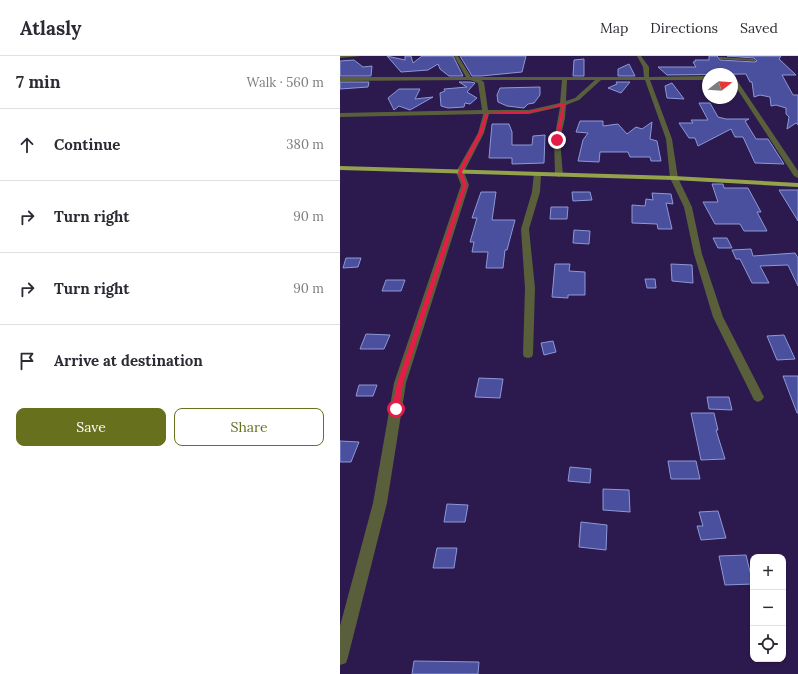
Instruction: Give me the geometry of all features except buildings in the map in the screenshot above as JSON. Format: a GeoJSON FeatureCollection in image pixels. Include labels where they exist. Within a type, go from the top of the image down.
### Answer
{"type":"FeatureCollection","features":[{"type":"Feature","properties":{"kind":"highway"},"geometry":{"type":"LineString","coordinates":[[340,168],[674,178],[797,185]]}},
{"type":"Feature","properties":{"kind":"street"},"geometry":{"type":"LineString","coordinates":[[340,57],[359,56]]}},
{"type":"Feature","properties":{"kind":"street"},"geometry":{"type":"LineString","coordinates":[[340,658],[380,502],[400,383],[465,185],[460,172],[481,132],[486,115],[481,82],[469,78],[456,56]]}},
{"type":"Feature","properties":{"kind":"street"},"geometry":{"type":"LineString","coordinates":[[639,56],[646,67],[647,78],[669,139],[674,178],[688,208],[698,254],[718,317],[758,397]]}},
{"type":"Feature","properties":{"kind":"street"},"geometry":{"type":"LineString","coordinates":[[720,57],[754,60],[750,56]]}},
{"type":"Feature","properties":{"kind":"street"},"geometry":{"type":"LineString","coordinates":[[720,57],[724,63]]}},
{"type":"Feature","properties":{"kind":"street"},"geometry":{"type":"LineString","coordinates":[[559,175],[557,140],[564,104],[565,78]]}},
{"type":"Feature","properties":{"kind":"street"},"geometry":{"type":"LineString","coordinates":[[340,115],[442,112],[529,112],[552,108],[577,99],[600,78]]}},
{"type":"Feature","properties":{"kind":"street"},"geometry":{"type":"LineString","coordinates":[[340,79],[702,78]]}},
{"type":"Feature","properties":{"kind":"street"},"geometry":{"type":"LineString","coordinates":[[738,87],[798,176]]}},
{"type":"Feature","properties":{"kind":"street"},"geometry":{"type":"LineString","coordinates":[[528,354],[530,288],[525,229],[536,192],[537,174]]}},
{"type":"Feature","properties":{"kind":"route"},"geometry":{"type":"LineString","coordinates":[[396,409],[400,383],[465,185],[460,172],[481,132],[486,115],[485,113],[529,112],[552,108],[564,104],[557,140]]}}]}
